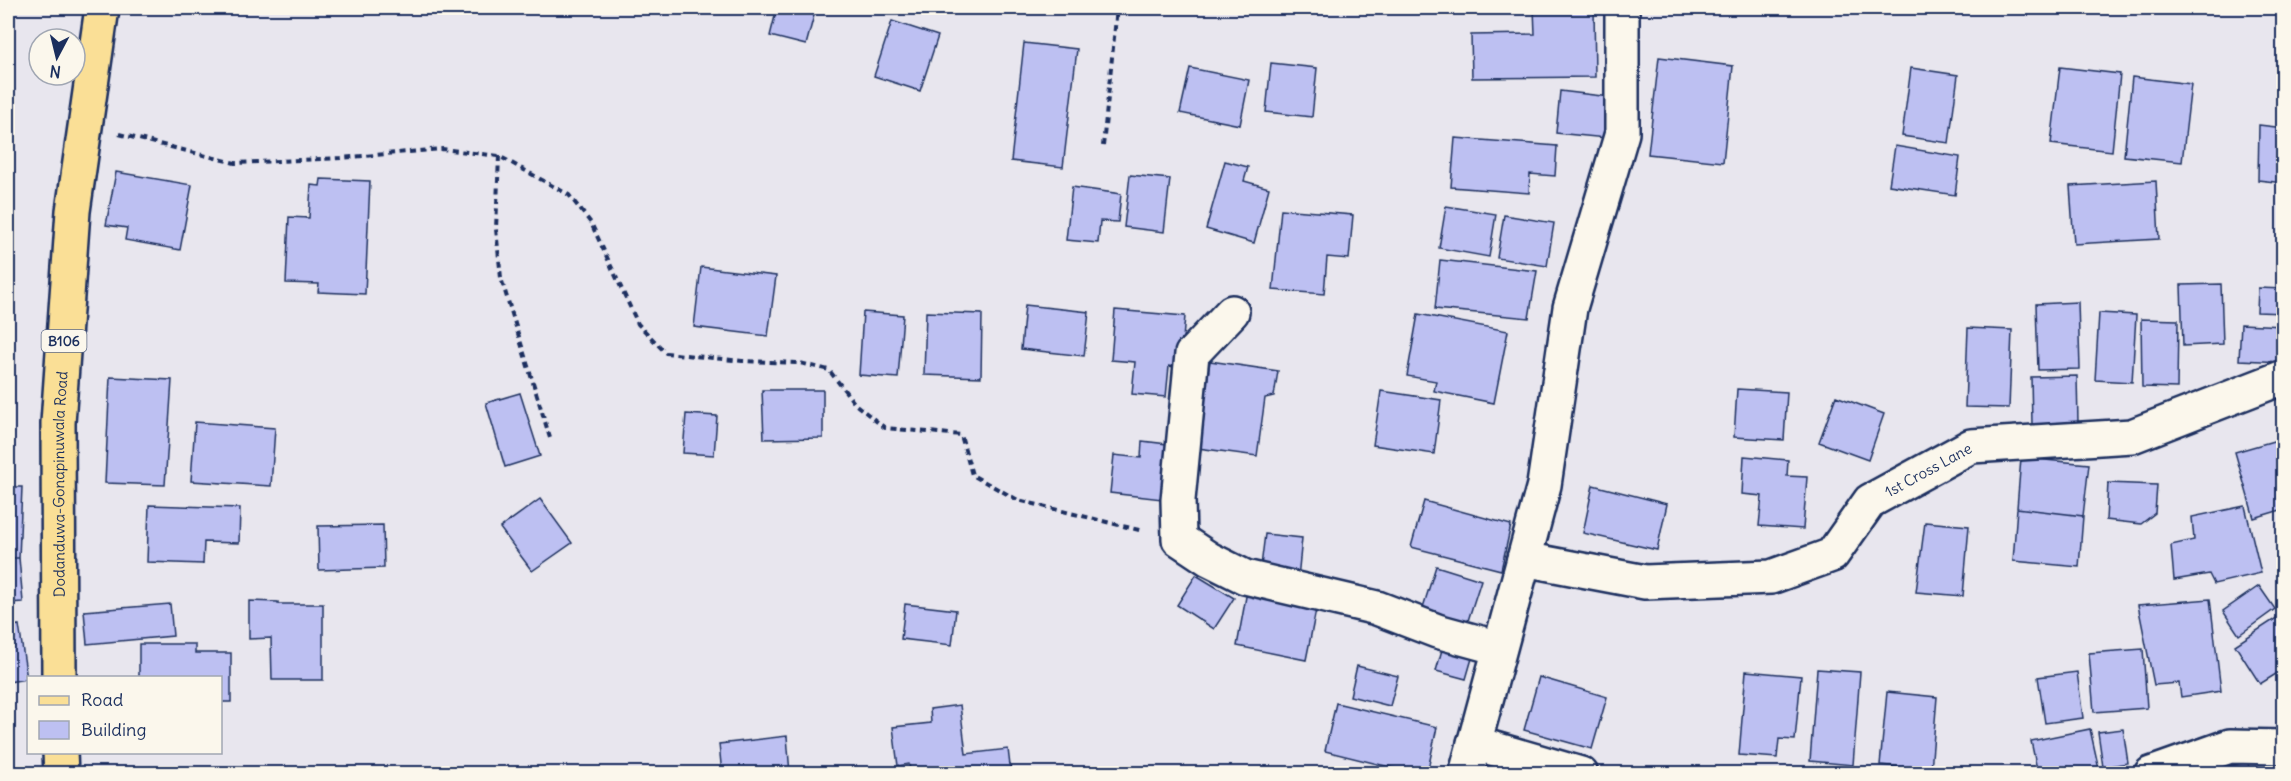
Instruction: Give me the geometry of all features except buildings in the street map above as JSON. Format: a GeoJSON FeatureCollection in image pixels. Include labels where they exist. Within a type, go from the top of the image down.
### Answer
{"type":"FeatureCollection","features":[{"type":"Feature","properties":{"kind":"main road","name":"Dodanduwa-Gonapinuwala Road"},"geometry":{"type":"LineString","coordinates":[[59,676],[58,423],[73,212],[102,8]]}},
{"type":"Feature","properties":{"kind":"main road"},"geometry":{"type":"LineString","coordinates":[[60,754],[61,774]]}},
{"type":"Feature","properties":{"kind":"street"},"geometry":{"type":"LineString","coordinates":[[1581,774],[1470,758],[1544,485],[1570,308],[1622,133],[1622,8]]}},
{"type":"Feature","properties":{"kind":"street"},"geometry":{"type":"LineString","coordinates":[[1232,312],[1192,354],[1178,500],[1179,539],[1209,559],[1245,577],[1377,608],[1437,631],[1499,648]]}},
{"type":"Feature","properties":{"kind":"street","name":"1st Cross Lane"},"geometry":{"type":"LineString","coordinates":[[1524,559],[1645,582],[1771,577],[1832,555],[1870,501],[1971,446],[2132,436],[2283,377]]}},
{"type":"Feature","properties":{"kind":"street"},"geometry":{"type":"LineString","coordinates":[[2151,774],[2230,746],[2283,747]]}},
{"type":"Feature","properties":{"kind":"path"},"geometry":{"type":"LineString","coordinates":[[941,13],[944,8]]}},
{"type":"Feature","properties":{"kind":"path"},"geometry":{"type":"LineString","coordinates":[[1103,146],[1117,8]]}},
{"type":"Feature","properties":{"kind":"path"},"geometry":{"type":"LineString","coordinates":[[86,125],[235,164],[442,149],[499,156],[569,195],[591,223],[638,324],[666,353],[742,361],[800,363],[829,370],[855,404],[885,428],[961,435],[972,475],[1018,500],[1179,539]]}},
{"type":"Feature","properties":{"kind":"path"},"geometry":{"type":"LineString","coordinates":[[499,156],[496,229],[501,278],[550,438]]}}]}
